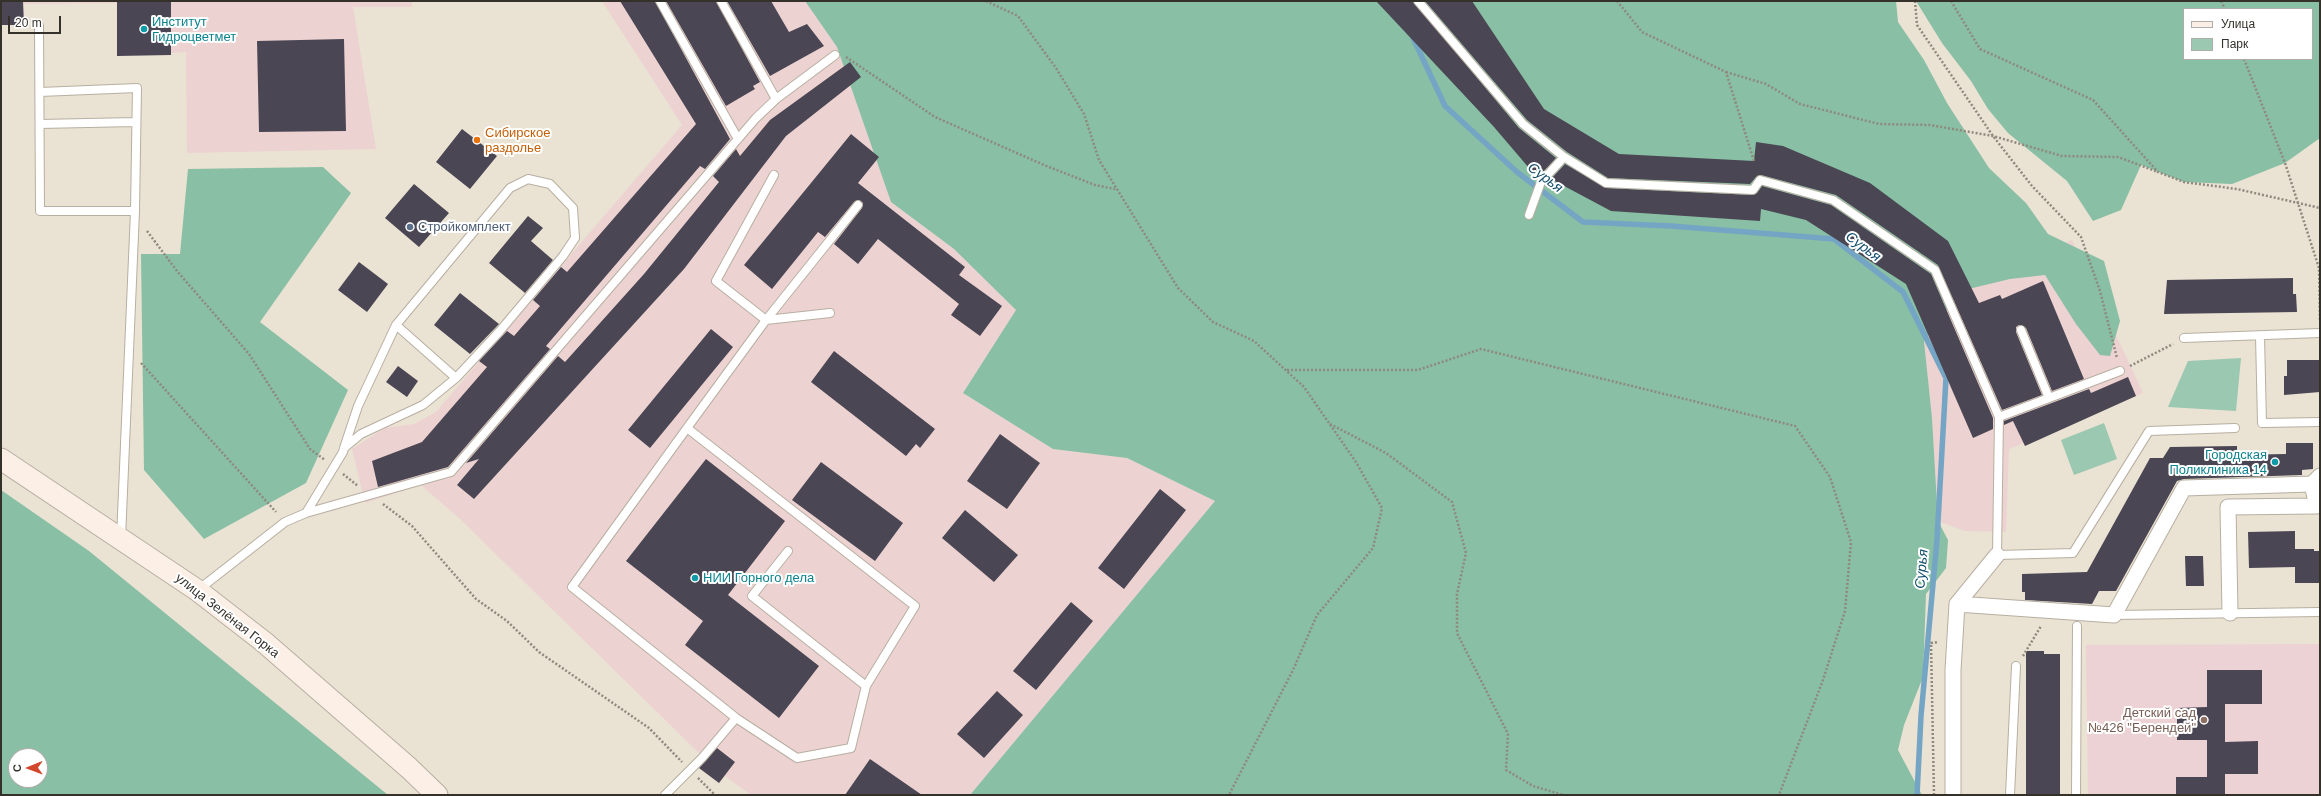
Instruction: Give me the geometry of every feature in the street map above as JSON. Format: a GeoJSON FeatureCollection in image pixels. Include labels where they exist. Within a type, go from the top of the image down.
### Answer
{"type":"FeatureCollection","features":[{"type":"Feature","properties":{"kind":"street","name":"улица Зелёная Горка"},"geometry":{"type":"LineString","coordinates":[[1,459],[197,590],[264,642],[409,768],[437,795]]}},
{"type":"Feature","properties":{"kind":"street"},"geometry":{"type":"LineString","coordinates":[[1957,604],[2049,612],[2114,615],[2184,488],[2316,480],[2318,508],[2228,506],[2230,613]]}},
{"type":"Feature","properties":{"kind":"street"},"geometry":{"type":"LineString","coordinates":[[1954,795],[1953,670],[1957,604],[1997,555]]}},
{"type":"Feature","properties":{"kind":"lane"},"geometry":{"type":"LineString","coordinates":[[660,1],[738,139]]}},
{"type":"Feature","properties":{"kind":"lane"},"geometry":{"type":"LineString","coordinates":[[721,1],[776,100]]}},
{"type":"Feature","properties":{"kind":"lane"},"geometry":{"type":"LineString","coordinates":[[1418,1],[1522,124],[1564,157],[1606,183],[1753,190],[1760,180],[1833,200],[1935,270],[1999,417],[1997,555],[2073,553],[2149,432],[2235,428]]}},
{"type":"Feature","properties":{"kind":"lane"},"geometry":{"type":"LineString","coordinates":[[39,26],[40,211],[135,211]]}},
{"type":"Feature","properties":{"kind":"lane"},"geometry":{"type":"LineString","coordinates":[[197,590],[285,522],[306,513],[451,472],[756,118],[776,100],[835,55]]}},
{"type":"Feature","properties":{"kind":"lane"},"geometry":{"type":"LineString","coordinates":[[40,92],[137,88],[135,122],[135,211],[131,352],[122,539]]}},
{"type":"Feature","properties":{"kind":"lane"},"geometry":{"type":"LineString","coordinates":[[40,124],[135,122]]}},
{"type":"Feature","properties":{"kind":"lane"},"geometry":{"type":"LineString","coordinates":[[1529,214],[1541,182],[1564,157]]}},
{"type":"Feature","properties":{"kind":"lane"},"geometry":{"type":"LineString","coordinates":[[774,175],[716,281],[766,320],[830,313]]}},
{"type":"Feature","properties":{"kind":"lane"},"geometry":{"type":"LineString","coordinates":[[306,513],[344,448],[358,406],[396,325],[510,188],[528,179],[550,184],[573,208],[576,238],[563,256],[499,332],[456,378],[423,405],[361,434],[344,448]]}},
{"type":"Feature","properties":{"kind":"lane"},"geometry":{"type":"LineString","coordinates":[[687,428],[915,606],[866,686],[851,748],[797,758],[736,718],[572,587],[687,428],[766,320],[858,205]]}},
{"type":"Feature","properties":{"kind":"lane"},"geometry":{"type":"LineString","coordinates":[[396,325],[456,378]]}},
{"type":"Feature","properties":{"kind":"lane"},"geometry":{"type":"LineString","coordinates":[[2021,330],[2049,398]]}},
{"type":"Feature","properties":{"kind":"lane"},"geometry":{"type":"LineString","coordinates":[[2184,338],[2320,333]]}},
{"type":"Feature","properties":{"kind":"lane"},"geometry":{"type":"LineString","coordinates":[[2260,336],[2262,423],[2320,422]]}},
{"type":"Feature","properties":{"kind":"lane"},"geometry":{"type":"LineString","coordinates":[[1999,417],[2120,371]]}},
{"type":"Feature","properties":{"kind":"lane"},"geometry":{"type":"LineString","coordinates":[[788,551],[752,596],[866,686]]}},
{"type":"Feature","properties":{"kind":"lane"},"geometry":{"type":"LineString","coordinates":[[2114,615],[2320,612]]}},
{"type":"Feature","properties":{"kind":"lane"},"geometry":{"type":"LineString","coordinates":[[2076,795],[2077,626]]}},
{"type":"Feature","properties":{"kind":"lane"},"geometry":{"type":"LineString","coordinates":[[2010,795],[2016,666]]}},
{"type":"Feature","properties":{"kind":"lane"},"geometry":{"type":"LineString","coordinates":[[665,795],[736,718]]}},
{"type":"Feature","properties":{"kind":"path"},"geometry":{"type":"LineString","coordinates":[[986,1],[1018,16],[1056,68],[1084,114],[1099,160],[1115,190],[1178,288],[1213,322],[1254,341],[1304,387],[1356,462],[1382,508],[1373,548],[1317,615],[1293,670],[1230,795]]}},
{"type":"Feature","properties":{"kind":"path"},"geometry":{"type":"LineString","coordinates":[[1617,1],[1642,32],[1726,72],[1766,84],[1800,104],[1879,124],[1930,125],[1993,136],[2062,156],[2118,156],[2184,182],[2237,189],[2320,208]]}},
{"type":"Feature","properties":{"kind":"path"},"geometry":{"type":"LineString","coordinates":[[1915,1],[1918,25],[1993,136],[2032,186],[2081,237],[2100,291],[2120,371],[2184,338]]}},
{"type":"Feature","properties":{"kind":"path"},"geometry":{"type":"LineString","coordinates":[[1951,1],[1980,49],[2092,100],[2158,172]]}},
{"type":"Feature","properties":{"kind":"path"},"geometry":{"type":"LineString","coordinates":[[835,55],[847,57],[935,116],[1044,165],[1095,185],[1115,190]]}},
{"type":"Feature","properties":{"kind":"path"},"geometry":{"type":"LineString","coordinates":[[2244,60],[2299,203],[2319,268],[2320,324]]}},
{"type":"Feature","properties":{"kind":"path"},"geometry":{"type":"LineString","coordinates":[[1726,72],[1754,161]]}},
{"type":"Feature","properties":{"kind":"path"},"geometry":{"type":"LineString","coordinates":[[135,211],[151,237],[177,271],[249,354],[310,449],[412,526],[476,600],[507,621],[539,652],[649,728],[715,795]]}},
{"type":"Feature","properties":{"kind":"path"},"geometry":{"type":"LineString","coordinates":[[1286,370],[1418,370],[1481,349],[1795,426],[1830,476],[1851,542],[1845,611],[1823,680],[1779,795]]}},
{"type":"Feature","properties":{"kind":"path"},"geometry":{"type":"LineString","coordinates":[[131,352],[285,522]]}},
{"type":"Feature","properties":{"kind":"path"},"geometry":{"type":"LineString","coordinates":[[1330,424],[1386,452],[1452,502],[1466,553],[1458,594],[1457,633],[1508,734],[1506,770],[1533,786],[1563,795]]}},
{"type":"Feature","properties":{"kind":"path"},"geometry":{"type":"LineString","coordinates":[[2016,666],[2049,612]]}},
{"type":"Feature","properties":{"kind":"path"},"geometry":{"type":"LineString","coordinates":[[1934,795],[1931,643],[1956,638]]}},
{"type":"Feature","properties":{"kind":"shaded area"},"geometry":{"type":"Polygon","coordinates":[[[1,1],[412,1],[412,7],[353,7],[376,149],[187,153],[186,52],[117,56],[117,3],[23,4],[24,25],[1,1]]]}},
{"type":"Feature","properties":{"kind":"shaded area"},"geometry":{"type":"Polygon","coordinates":[[[602,1],[805,1],[837,47],[891,202],[954,249],[1016,310],[963,393],[1053,449],[1127,458],[1215,501],[970,795],[751,795],[725,776],[719,783],[699,768],[706,760],[459,518],[421,485],[365,503],[352,449],[385,428],[414,424],[436,412],[682,125],[602,1]]]}},
{"type":"Feature","properties":{"kind":"shaded area"},"geometry":{"type":"Polygon","coordinates":[[[2072,240],[2143,393],[2009,449],[2006,532],[1965,531],[1938,521],[1932,418],[1924,341],[1960,291],[2072,240]]]}},
{"type":"Feature","properties":{"kind":"shaded area","name":"Детский сад №426 \"Берендей\""},"geometry":{"type":"Polygon","coordinates":[[[2320,644],[2320,795],[2088,795],[2086,645],[2320,644]]]}},
{"type":"Feature","properties":{"kind":"green space"},"geometry":{"type":"Polygon","coordinates":[[[805,1],[1896,1],[1898,22],[1924,60],[1947,103],[1989,168],[2026,203],[2048,234],[2104,261],[2120,321],[2110,356],[2100,355],[2076,324],[2045,275],[2010,279],[1960,291],[1924,341],[1932,418],[1938,521],[1948,540],[1946,568],[1926,594],[1923,677],[1904,725],[1898,750],[1922,795],[970,795],[1215,501],[1127,458],[1053,449],[963,393],[1016,310],[954,249],[891,202],[837,47],[805,1]]]}},
{"type":"Feature","properties":{"kind":"green space"},"geometry":{"type":"Polygon","coordinates":[[[1916,1],[2320,1],[2320,138],[2285,163],[2232,184],[2184,182],[2141,165],[2121,210],[2093,221],[2067,181],[2008,133],[1988,109],[1971,81],[1942,43],[1916,1]]]}},
{"type":"Feature","properties":{"kind":"green space"},"geometry":{"type":"Polygon","coordinates":[[[323,167],[351,193],[260,322],[348,390],[306,483],[204,539],[144,470],[141,254],[180,254],[188,169],[323,167]]]}},
{"type":"Feature","properties":{"kind":"green space"},"geometry":{"type":"Polygon","coordinates":[[[2241,358],[2236,411],[2168,407],[2188,361],[2241,358]]]}},
{"type":"Feature","properties":{"kind":"green space"},"geometry":{"type":"Polygon","coordinates":[[[2104,423],[2117,459],[2074,475],[2061,440],[2104,423]]]}},
{"type":"Feature","properties":{"kind":"green space"},"geometry":{"type":"Polygon","coordinates":[[[1,490],[89,551],[388,795],[1,795],[1,490]]]}},
{"type":"Feature","properties":{"kind":"building"},"geometry":{"type":"Polygon","coordinates":[[[1,1],[23,1],[24,25],[1,25],[1,1]]]}},
{"type":"Feature","properties":{"kind":"building","name":"Институт Гидроцветмет"},"geometry":{"type":"Polygon","coordinates":[[[117,1],[171,1],[171,55],[117,56],[117,1]]]}},
{"type":"Feature","properties":{"kind":"building"},"geometry":{"type":"Polygon","coordinates":[[[620,1],[655,1],[730,139],[705,169],[700,166],[546,346],[550,349],[448,467],[378,487],[372,461],[422,442],[487,367],[479,361],[507,331],[514,336],[540,306],[533,300],[561,267],[567,272],[696,124],[620,1]]]}},
{"type":"Feature","properties":{"kind":"building"},"geometry":{"type":"Polygon","coordinates":[[[666,1],[716,1],[760,82],[753,86],[755,89],[726,106],[666,1]]]}},
{"type":"Feature","properties":{"kind":"building"},"geometry":{"type":"Polygon","coordinates":[[[727,1],[771,1],[789,32],[807,24],[824,46],[770,76],[727,1]]]}},
{"type":"Feature","properties":{"kind":"building"},"geometry":{"type":"Polygon","coordinates":[[[1376,1],[1413,1],[1519,128],[1556,158],[1541,174],[1537,172],[1535,175],[1494,127],[1376,1]]]}},
{"type":"Feature","properties":{"kind":"building"},"geometry":{"type":"Polygon","coordinates":[[[1425,1],[1472,1],[1544,109],[1619,154],[1754,161],[1756,142],[1783,146],[1870,183],[1948,241],[1979,303],[2000,295],[2002,299],[2043,281],[2084,379],[2052,391],[2026,328],[2019,325],[2016,327],[2016,332],[2042,395],[2002,410],[1938,265],[1836,195],[1761,175],[1756,177],[1750,184],[1608,178],[1567,152],[1527,120],[1425,1]]]}},
{"type":"Feature","properties":{"kind":"building"},"geometry":{"type":"Polygon","coordinates":[[[344,39],[346,131],[259,132],[257,41],[344,39]]]}},
{"type":"Feature","properties":{"kind":"building"},"geometry":{"type":"Polygon","coordinates":[[[850,62],[861,77],[786,136],[684,269],[474,499],[457,485],[479,459],[466,463],[558,356],[565,362],[644,274],[719,182],[713,176],[736,149],[740,156],[770,120],[850,62]]]}},
{"type":"Feature","properties":{"kind":"building"},"geometry":{"type":"Polygon","coordinates":[[[462,129],[497,156],[470,189],[436,162],[462,129]]]}},
{"type":"Feature","properties":{"kind":"building"},"geometry":{"type":"Polygon","coordinates":[[[851,134],[879,157],[858,183],[965,267],[959,275],[1002,306],[980,336],[951,315],[959,304],[878,239],[858,264],[834,244],[862,208],[863,203],[859,200],[854,202],[825,237],[818,232],[772,289],[744,265],[851,134]]]}},
{"type":"Feature","properties":{"kind":"building"},"geometry":{"type":"Polygon","coordinates":[[[1565,164],[1606,188],[1753,195],[1757,193],[1762,186],[1831,205],[1931,274],[1993,418],[1993,429],[1973,438],[1906,284],[1806,220],[1761,209],[1760,221],[1611,211],[1551,179],[1565,164]]]}},
{"type":"Feature","properties":{"kind":"building"},"geometry":{"type":"Polygon","coordinates":[[[414,184],[449,213],[419,247],[385,218],[414,184]]]}},
{"type":"Feature","properties":{"kind":"building"},"geometry":{"type":"Polygon","coordinates":[[[528,216],[543,228],[531,241],[553,260],[525,293],[489,263],[528,216]]]}},
{"type":"Feature","properties":{"kind":"building"},"geometry":{"type":"Polygon","coordinates":[[[359,262],[388,284],[367,312],[338,290],[359,262]]]}},
{"type":"Feature","properties":{"kind":"building"},"geometry":{"type":"Polygon","coordinates":[[[2293,278],[2293,294],[2296,294],[2297,312],[2164,314],[2167,280],[2293,278]]]}},
{"type":"Feature","properties":{"kind":"building"},"geometry":{"type":"Polygon","coordinates":[[[460,293],[499,324],[470,354],[434,325],[460,293]]]}},
{"type":"Feature","properties":{"kind":"building"},"geometry":{"type":"Polygon","coordinates":[[[711,329],[733,347],[650,448],[628,430],[711,329]]]}},
{"type":"Feature","properties":{"kind":"building"},"geometry":{"type":"Polygon","coordinates":[[[834,351],[935,429],[920,448],[916,444],[906,456],[811,382],[834,351]]]}},
{"type":"Feature","properties":{"kind":"building"},"geometry":{"type":"Polygon","coordinates":[[[2287,360],[2320,360],[2320,392],[2284,395],[2284,376],[2287,376],[2287,360]]]}},
{"type":"Feature","properties":{"kind":"building"},"geometry":{"type":"Polygon","coordinates":[[[398,366],[418,381],[407,397],[386,382],[398,366]]]}},
{"type":"Feature","properties":{"kind":"building"},"geometry":{"type":"Polygon","coordinates":[[[2128,377],[2136,396],[2025,446],[2013,421],[2004,425],[2004,421],[2089,389],[2091,393],[2128,377]]]}},
{"type":"Feature","properties":{"kind":"building"},"geometry":{"type":"Polygon","coordinates":[[[1000,434],[1040,463],[1007,509],[967,481],[1000,434]]]}},
{"type":"Feature","properties":{"kind":"building"},"geometry":{"type":"Polygon","coordinates":[[[2286,443],[2313,443],[2313,469],[2302,470],[2302,475],[2184,479],[2177,481],[2116,591],[2099,591],[2092,604],[2025,600],[2025,592],[2022,592],[2022,574],[2087,572],[2150,458],[2163,458],[2170,447],[2237,446],[2237,455],[2286,454],[2286,443]]]}},
{"type":"Feature","properties":{"kind":"building","name":"НИИ Горного дела"},"geometry":{"type":"Polygon","coordinates":[[[706,459],[785,521],[728,595],[819,666],[779,718],[685,645],[703,621],[626,561],[706,459]]]}},
{"type":"Feature","properties":{"kind":"building"},"geometry":{"type":"Polygon","coordinates":[[[821,462],[903,523],[875,561],[792,500],[821,462]]]}},
{"type":"Feature","properties":{"kind":"building"},"geometry":{"type":"Polygon","coordinates":[[[1160,489],[1186,510],[1124,589],[1098,568],[1160,489]]]}},
{"type":"Feature","properties":{"kind":"building"},"geometry":{"type":"Polygon","coordinates":[[[965,510],[1018,555],[994,582],[942,538],[965,510]]]}},
{"type":"Feature","properties":{"kind":"building"},"geometry":{"type":"Polygon","coordinates":[[[2295,531],[2295,549],[2314,549],[2314,551],[2320,551],[2320,583],[2295,583],[2295,567],[2249,568],[2248,532],[2295,531]]]}},
{"type":"Feature","properties":{"kind":"building"},"geometry":{"type":"Polygon","coordinates":[[[2185,556],[2203,556],[2204,586],[2186,586],[2185,556]]]}},
{"type":"Feature","properties":{"kind":"building"},"geometry":{"type":"Polygon","coordinates":[[[1071,602],[1093,621],[1036,690],[1013,671],[1071,602]]]}},
{"type":"Feature","properties":{"kind":"building"},"geometry":{"type":"Polygon","coordinates":[[[2026,651],[2044,651],[2044,654],[2060,654],[2060,795],[2026,795],[2026,651]]]}},
{"type":"Feature","properties":{"kind":"building"},"geometry":{"type":"Polygon","coordinates":[[[2207,670],[2262,670],[2262,704],[2225,704],[2225,742],[2258,741],[2258,774],[2225,774],[2225,795],[2176,795],[2176,777],[2207,777],[2207,740],[2177,740],[2177,708],[2207,707],[2207,670]]]}},
{"type":"Feature","properties":{"kind":"building"},"geometry":{"type":"Polygon","coordinates":[[[997,691],[1023,715],[984,758],[957,734],[997,691]]]}},
{"type":"Feature","properties":{"kind":"building"},"geometry":{"type":"Polygon","coordinates":[[[717,748],[735,762],[719,783],[699,768],[717,748]]]}},
{"type":"Feature","properties":{"kind":"building"},"geometry":{"type":"Polygon","coordinates":[[[870,759],[922,795],[845,795],[870,759]]]}},
{"type":"Feature","properties":{"kind":"waterway","name":"Сурья"},"geometry":{"type":"LineString","coordinates":[[1413,38],[1445,106],[1517,172],[1583,222],[1671,226],[1834,239],[1903,292],[1946,378],[1937,540],[1921,716],[1917,795]]}},
{"type":"Feature","properties":{"kind":"place","name":"Институт Гидроцветмет"},"geometry":{"type":"Point","coordinates":[144,29]}},
{"type":"Feature","properties":{"kind":"place","name":"Сибирское раздолье"},"geometry":{"type":"Point","coordinates":[477,140]}},
{"type":"Feature","properties":{"kind":"place","name":"Стройкомплект"},"geometry":{"type":"Point","coordinates":[410,227]}},
{"type":"Feature","properties":{"kind":"place","name":"Городская Поликлиника 14"},"geometry":{"type":"Point","coordinates":[2275,462]}},
{"type":"Feature","properties":{"kind":"place","name":"НИИ Горного дела"},"geometry":{"type":"Point","coordinates":[695,578]}},
{"type":"Feature","properties":{"kind":"place","name":"Детский сад №426 \"Берендей\""},"geometry":{"type":"Point","coordinates":[2204,720]}}]}
